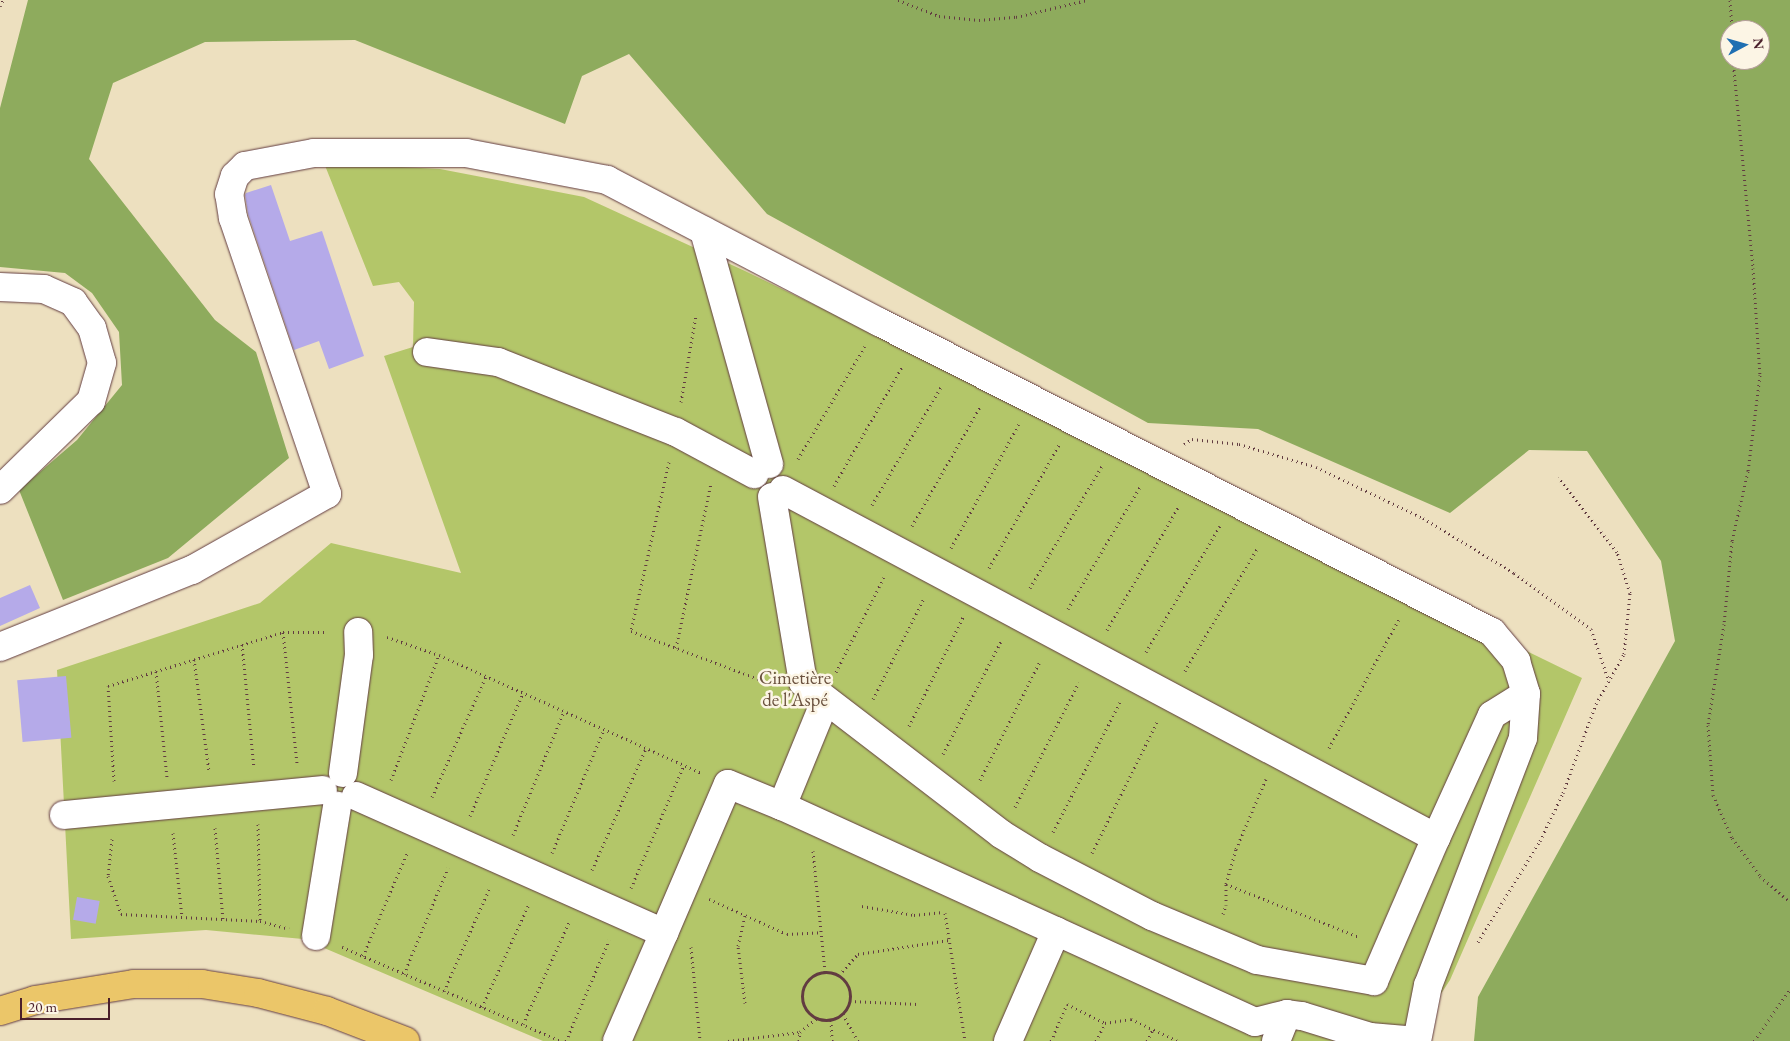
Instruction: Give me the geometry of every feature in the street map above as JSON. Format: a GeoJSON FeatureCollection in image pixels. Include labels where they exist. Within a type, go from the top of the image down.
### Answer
{"type":"FeatureCollection","features":[{"type":"Feature","properties":{"kind":"main road"},"geometry":{"type":"LineString","coordinates":[[0,1011],[35,1000],[134,984],[202,984],[258,993],[328,1011],[405,1041]]}},
{"type":"Feature","properties":{"kind":"lane"},"geometry":{"type":"LineString","coordinates":[[0,647],[192,570],[327,494],[233,218],[229,194],[235,176],[245,166],[314,153],[466,153],[607,180],[879,322],[1492,632],[1516,660],[1526,694],[1523,738],[1428,985],[1417,1041],[1370,1037],[1302,1016],[1288,1014],[1255,1022],[809,818],[728,784],[617,1041]]}},
{"type":"Feature","properties":{"kind":"lane"},"geometry":{"type":"LineString","coordinates":[[704,231],[773,480],[803,682],[825,701],[1009,839],[1040,858],[1152,916],[1258,960],[1374,981],[1492,715],[1526,694]]}},
{"type":"Feature","properties":{"kind":"lane"},"geometry":{"type":"LineString","coordinates":[[0,287],[44,288],[73,302],[92,328],[102,363],[91,401],[0,490]]}},
{"type":"Feature","properties":{"kind":"lane"},"geometry":{"type":"LineString","coordinates":[[427,352],[498,362],[676,432],[773,480],[820,510],[1436,838]]}},
{"type":"Feature","properties":{"kind":"lane"},"geometry":{"type":"LineString","coordinates":[[316,936],[332,791],[359,655],[358,632]]}},
{"type":"Feature","properties":{"kind":"lane"},"geometry":{"type":"LineString","coordinates":[[782,806],[825,701]]}},
{"type":"Feature","properties":{"kind":"lane"},"geometry":{"type":"LineString","coordinates":[[64,815],[332,791],[381,806],[664,933]]}},
{"type":"Feature","properties":{"kind":"lane"},"geometry":{"type":"LineString","coordinates":[[1008,1041],[1056,931]]}},
{"type":"Feature","properties":{"kind":"lane"},"geometry":{"type":"LineString","coordinates":[[1276,1041],[1288,1014]]}},
{"type":"Feature","properties":{"kind":"path"},"geometry":{"type":"LineString","coordinates":[[0,6],[2,0]]}},
{"type":"Feature","properties":{"kind":"path"},"geometry":{"type":"LineString","coordinates":[[898,0],[939,16],[979,20],[1016,17],[1087,0]]}},
{"type":"Feature","properties":{"kind":"path"},"geometry":{"type":"LineString","coordinates":[[1730,0],[1731,20]]}},
{"type":"Feature","properties":{"kind":"path"},"geometry":{"type":"LineString","coordinates":[[1734,70],[1753,268],[1760,375],[1748,471],[1732,541],[1724,624],[1708,725],[1713,795],[1732,838],[1760,876],[1790,902]]}},
{"type":"Feature","properties":{"kind":"path"},"geometry":{"type":"LineString","coordinates":[[717,282],[700,292],[676,432],[631,631],[777,686],[803,682]]}},
{"type":"Feature","properties":{"kind":"path"},"geometry":{"type":"LineString","coordinates":[[773,480],[792,470],[879,322]]}},
{"type":"Feature","properties":{"kind":"path"},"geometry":{"type":"LineString","coordinates":[[820,510],[917,341]]}},
{"type":"Feature","properties":{"kind":"path"},"geometry":{"type":"LineString","coordinates":[[858,530],[956,361]]}},
{"type":"Feature","properties":{"kind":"path"},"geometry":{"type":"LineString","coordinates":[[1155,462],[1192,439],[1239,444],[1316,467],[1423,518],[1514,573],[1591,629],[1609,681]]}},
{"type":"Feature","properties":{"kind":"path"},"geometry":{"type":"LineString","coordinates":[[676,648],[718,453]]}},
{"type":"Feature","properties":{"kind":"path"},"geometry":{"type":"LineString","coordinates":[[1474,948],[1540,841],[1563,793],[1596,704],[1624,654],[1630,593],[1617,552],[1558,477]]}},
{"type":"Feature","properties":{"kind":"path"},"geometry":{"type":"LineString","coordinates":[[1315,774],[1413,592]]}},
{"type":"Feature","properties":{"kind":"path"},"geometry":{"type":"LineString","coordinates":[[283,632],[332,791]]}},
{"type":"Feature","properties":{"kind":"path"},"geometry":{"type":"LineString","coordinates":[[381,806],[439,655]]}},
{"type":"Feature","properties":{"kind":"path"},"geometry":{"type":"LineString","coordinates":[[1214,941],[1226,905],[1226,884],[1236,848],[1277,753]]}},
{"type":"Feature","properties":{"kind":"path"},"geometry":{"type":"LineString","coordinates":[[809,818],[825,971]]}},
{"type":"Feature","properties":{"kind":"path"},"geometry":{"type":"LineString","coordinates":[[1226,884],[1359,937]]}},
{"type":"Feature","properties":{"kind":"path"},"geometry":{"type":"LineString","coordinates":[[684,887],[787,934],[822,932]]}},
{"type":"Feature","properties":{"kind":"path"},"geometry":{"type":"LineString","coordinates":[[862,906],[914,915],[945,911],[965,1041]]}},
{"type":"Feature","properties":{"kind":"path"},"geometry":{"type":"LineString","coordinates":[[745,915],[738,946],[745,1003]]}},
{"type":"Feature","properties":{"kind":"path"},"geometry":{"type":"LineString","coordinates":[[664,933],[691,945],[700,1041]]}},
{"type":"Feature","properties":{"kind":"path"},"geometry":{"type":"LineString","coordinates":[[839,975],[858,954],[949,940]]}},
{"type":"Feature","properties":{"kind":"path"},"geometry":{"type":"LineString","coordinates":[[825,971],[839,975],[848,986],[850,1001],[843,1014],[831,1020],[816,1019],[806,1010],[801,998],[804,985],[813,975],[825,971]]}},
{"type":"Feature","properties":{"kind":"path"},"geometry":{"type":"LineString","coordinates":[[1754,1041],[1790,989]]}},
{"type":"Feature","properties":{"kind":"path"},"geometry":{"type":"LineString","coordinates":[[850,1001],[918,1004]]}},
{"type":"Feature","properties":{"kind":"path"},"geometry":{"type":"LineString","coordinates":[[1051,1041],[1067,1004],[1105,1023],[1131,1019],[1178,1041]]}},
{"type":"Feature","properties":{"kind":"path"},"geometry":{"type":"LineString","coordinates":[[843,1014],[858,1041]]}},
{"type":"Feature","properties":{"kind":"path"},"geometry":{"type":"LineString","coordinates":[[728,1041],[800,1032],[816,1019]]}},
{"type":"Feature","properties":{"kind":"path"},"geometry":{"type":"LineString","coordinates":[[831,1020],[832,1041]]}},
{"type":"Feature","properties":{"kind":"path"},"geometry":{"type":"LineString","coordinates":[[1096,1041],[1105,1023]]}},
{"type":"Feature","properties":{"kind":"path"},"geometry":{"type":"LineString","coordinates":[[1147,1041],[1153,1029]]}},
{"type":"Feature","properties":{"kind":"path"},"geometry":{"type":"LineString","coordinates":[[799,1041],[800,1032]]}},
{"type":"Feature","properties":{"kind":"green space"},"geometry":{"type":"Polygon","coordinates":[[[28,0],[1790,0],[1790,1041],[1474,1041],[1478,997],[1675,641],[1661,561],[1587,451],[1529,450],[1450,513],[1258,429],[1148,423],[767,214],[629,54],[582,76],[565,124],[355,40],[205,42],[113,83],[89,159],[215,320],[256,352],[289,458],[168,558],[63,600],[19,490],[77,440],[122,385],[119,332],[92,293],[65,273],[0,267],[0,108],[28,0]]]}},
{"type":"Feature","properties":{"kind":"green space","name":"Cimetière de l'Aspé"},"geometry":{"type":"Polygon","coordinates":[[[324,163],[440,169],[584,197],[745,271],[1582,678],[1450,980],[1410,1041],[543,1041],[303,939],[206,930],[71,939],[57,670],[260,603],[331,543],[461,573],[384,356],[413,347],[414,302],[399,282],[373,286],[324,163]]]}},
{"type":"Feature","properties":{"kind":"building"},"geometry":{"type":"Polygon","coordinates":[[[271,185],[290,241],[322,231],[364,356],[329,369],[319,341],[294,350],[248,214],[245,195],[246,193],[271,185]]]}},
{"type":"Feature","properties":{"kind":"building"},"geometry":{"type":"Polygon","coordinates":[[[30,585],[40,608],[0,626],[0,598],[30,585]]]}},
{"type":"Feature","properties":{"kind":"building"},"geometry":{"type":"Polygon","coordinates":[[[66,676],[71,738],[23,742],[17,680],[66,676]]]}},
{"type":"Feature","properties":{"kind":"building"},"geometry":{"type":"Polygon","coordinates":[[[77,897],[100,901],[96,924],[73,920],[77,897]]]}}]}
